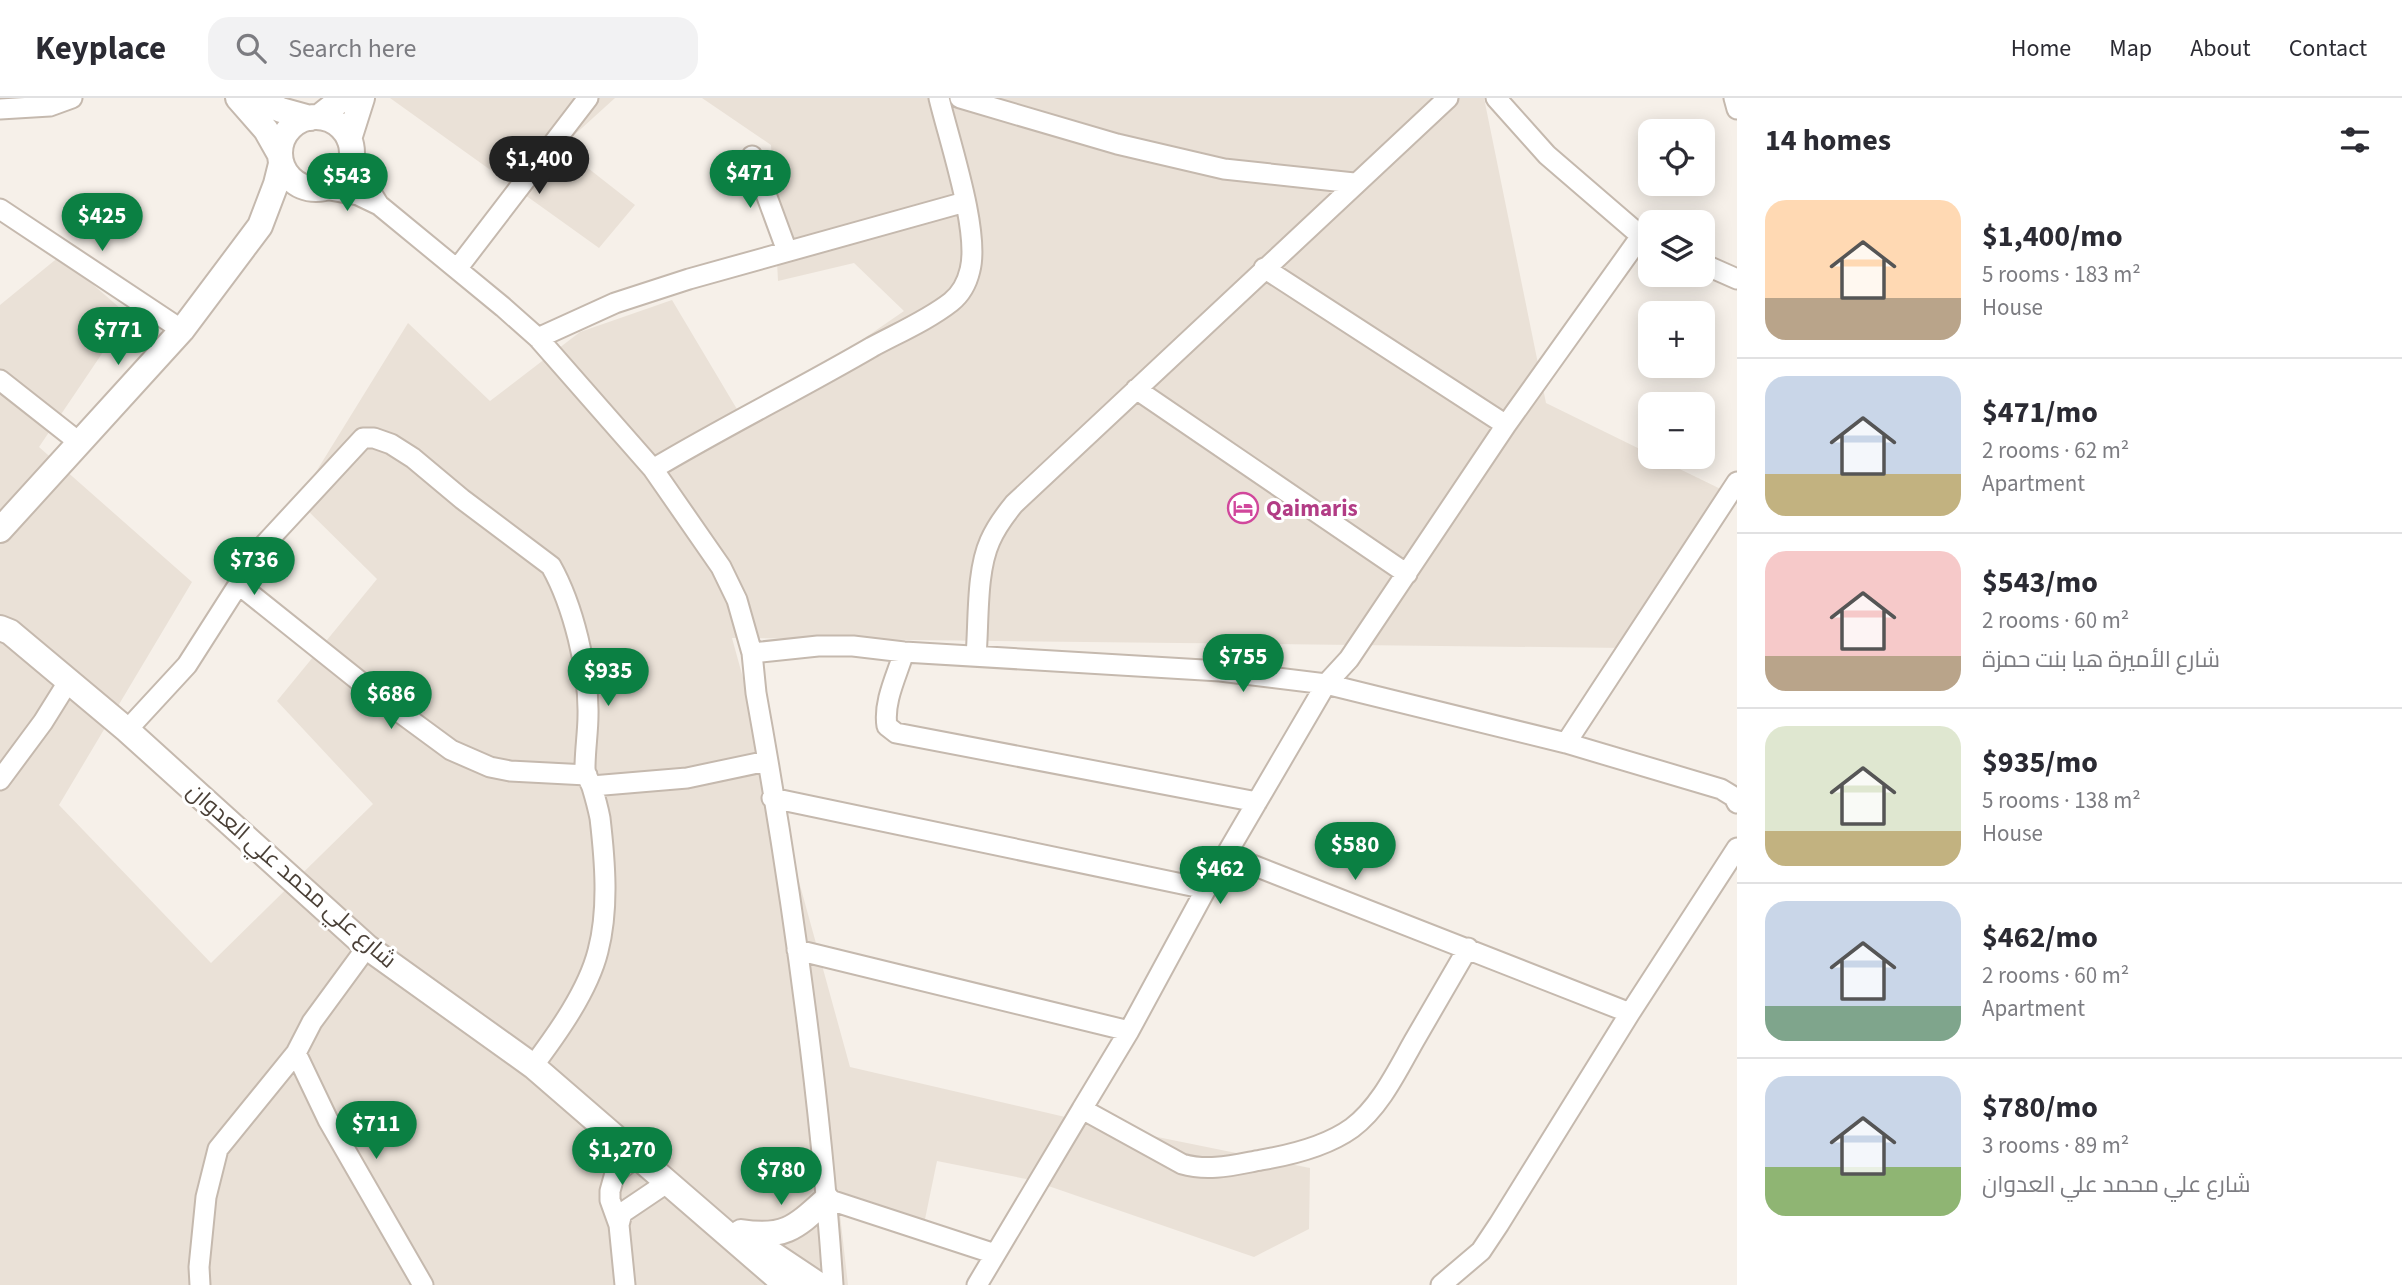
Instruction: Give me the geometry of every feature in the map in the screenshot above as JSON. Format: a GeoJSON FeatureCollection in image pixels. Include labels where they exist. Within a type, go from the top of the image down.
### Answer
{"type":"FeatureCollection","features":[{"type":"Feature","properties":{"kind":"street"},"geometry":{"type":"LineString","coordinates":[[0,109],[50,106],[72,98]]}},
{"type":"Feature","properties":{"kind":"street"},"geometry":{"type":"LineString","coordinates":[[238,98],[266,130],[285,174],[293,182],[303,188],[358,195],[379,205],[538,338],[653,469],[721,566],[737,600],[752,653],[797,950],[827,1199],[833,1285]]}},
{"type":"Feature","properties":{"kind":"street"},"geometry":{"type":"LineString","coordinates":[[253,98],[281,110],[337,124],[379,205]]}},
{"type":"Feature","properties":{"kind":"street"},"geometry":{"type":"LineString","coordinates":[[1,533],[182,330],[260,226],[276,184],[285,134],[292,126],[314,118],[343,98]]}},
{"type":"Feature","properties":{"kind":"street"},"geometry":{"type":"LineString","coordinates":[[260,226],[318,189],[342,178],[362,98]]}},
{"type":"Feature","properties":{"kind":"street"},"geometry":{"type":"LineString","coordinates":[[457,269],[588,98]]}},
{"type":"Feature","properties":{"kind":"street"},"geometry":{"type":"LineString","coordinates":[[653,469],[720,429],[851,359],[950,302],[960,293],[971,268],[972,251],[965,202],[939,98]]}},
{"type":"Feature","properties":{"kind":"street"},"geometry":{"type":"LineString","coordinates":[[960,98],[1117,144],[1224,169],[1354,183]]}},
{"type":"Feature","properties":{"kind":"street"},"geometry":{"type":"LineString","coordinates":[[976,656],[982,570],[989,542],[1001,520],[1021,497],[1448,98]]}},
{"type":"Feature","properties":{"kind":"street"},"geometry":{"type":"LineString","coordinates":[[1496,98],[1547,155],[1638,231]]}},
{"type":"Feature","properties":{"kind":"street"},"geometry":{"type":"LineString","coordinates":[[1734,98],[1737,109]]}},
{"type":"Feature","properties":{"kind":"street"},"geometry":{"type":"LineString","coordinates":[[752,156],[787,251]]}},
{"type":"Feature","properties":{"kind":"street"},"geometry":{"type":"LineString","coordinates":[[538,338],[615,303],[689,279],[965,202]]}},
{"type":"Feature","properties":{"kind":"street"},"geometry":{"type":"LineString","coordinates":[[0,209],[182,330]]}},
{"type":"Feature","properties":{"kind":"street"},"geometry":{"type":"LineString","coordinates":[[978,1285],[1129,1031],[1206,889],[1326,684],[1349,659],[1506,425],[1638,249]]}},
{"type":"Feature","properties":{"kind":"street"},"geometry":{"type":"LineString","coordinates":[[1264,268],[1506,425]]}},
{"type":"Feature","properties":{"kind":"street"},"geometry":{"type":"LineString","coordinates":[[1715,269],[1737,279]]}},
{"type":"Feature","properties":{"kind":"street"},"geometry":{"type":"LineString","coordinates":[[0,380],[80,443]]}},
{"type":"Feature","properties":{"kind":"street"},"geometry":{"type":"LineString","coordinates":[[1136,389],[1408,574]]}},
{"type":"Feature","properties":{"kind":"street"},"geometry":{"type":"LineString","coordinates":[[127,730],[187,665],[263,546],[362,438],[374,438],[391,444],[412,458],[461,499],[551,566],[574,624],[583,668],[588,711],[585,771],[600,817],[605,887],[604,919],[598,953],[563,1026],[533,1066]]}},
{"type":"Feature","properties":{"kind":"street"},"geometry":{"type":"LineString","coordinates":[[1566,743],[1737,482]]}},
{"type":"Feature","properties":{"kind":"street"},"geometry":{"type":"LineString","coordinates":[[238,584],[383,700],[451,750],[490,767],[589,781],[687,778],[767,761]]}},
{"type":"Feature","properties":{"kind":"street","name":"شارع علي محمد علي العدوان"},"geometry":{"type":"LineString","coordinates":[[3,624],[127,730],[367,947],[533,1066],[786,1285]]}},
{"type":"Feature","properties":{"kind":"street"},"geometry":{"type":"LineString","coordinates":[[752,653],[818,646],[853,646],[904,652],[1220,671],[1326,684],[1566,743],[1721,789],[1734,797],[1737,803]]}},
{"type":"Feature","properties":{"kind":"street"},"geometry":{"type":"LineString","coordinates":[[904,652],[887,704],[887,726],[896,733],[1258,802]]}},
{"type":"Feature","properties":{"kind":"street"},"geometry":{"type":"LineString","coordinates":[[0,780],[43,722],[68,682]]}},
{"type":"Feature","properties":{"kind":"street"},"geometry":{"type":"LineString","coordinates":[[772,797],[1206,889]]}},
{"type":"Feature","properties":{"kind":"street"},"geometry":{"type":"LineString","coordinates":[[1441,1285],[1466,1265],[1487,1242],[1737,848]]}},
{"type":"Feature","properties":{"kind":"street"},"geometry":{"type":"LineString","coordinates":[[1227,855],[1630,1013]]}},
{"type":"Feature","properties":{"kind":"street"},"geometry":{"type":"LineString","coordinates":[[200,1285],[199,1267],[206,1197],[218,1149],[296,1053],[318,1013],[367,947]]}},
{"type":"Feature","properties":{"kind":"street"},"geometry":{"type":"LineString","coordinates":[[1082,1109],[1182,1164],[1197,1168],[1217,1168],[1283,1156],[1334,1138],[1364,1116],[1390,1082],[1468,948]]}},
{"type":"Feature","properties":{"kind":"street"},"geometry":{"type":"LineString","coordinates":[[797,950],[1129,1031]]}},
{"type":"Feature","properties":{"kind":"street"},"geometry":{"type":"LineString","coordinates":[[296,1053],[328,1120],[424,1285]]}},
{"type":"Feature","properties":{"kind":"street"},"geometry":{"type":"LineString","coordinates":[[620,1225],[610,1200],[611,1181],[615,1174],[638,1156]]}},
{"type":"Feature","properties":{"kind":"street"},"geometry":{"type":"LineString","coordinates":[[625,1285],[620,1225],[622,1213],[667,1182]]}},
{"type":"Feature","properties":{"kind":"street"},"geometry":{"type":"LineString","coordinates":[[738,1231],[765,1236],[792,1227],[827,1199]]}},
{"type":"Feature","properties":{"kind":"street"},"geometry":{"type":"LineString","coordinates":[[827,1199],[995,1254]]}},
{"type":"Feature","properties":{"kind":"street","name":"شارع علي محمد علي العدوان"},"geometry":{"type":"LineString","coordinates":[[709,1218],[738,1231],[819,1285]]}},
{"type":"Feature","properties":{"kind":"shaded area"},"geometry":{"type":"Polygon","coordinates":[[[390,98],[615,98],[561,147],[635,205],[599,248],[390,98]]]}},
{"type":"Feature","properties":{"kind":"shaded area"},"geometry":{"type":"Polygon","coordinates":[[[702,98],[1484,98],[1546,403],[1638,448],[1638,469],[1680,469],[1737,497],[1737,501],[1625,648],[732,638],[850,1067],[1108,1127],[1310,1168],[1309,1229],[1254,1257],[1031,1180],[937,1161],[924,1224],[838,1197],[848,1285],[0,1285],[0,305],[60,256],[128,315],[39,447],[192,582],[59,805],[211,963],[373,804],[277,701],[377,579],[298,501],[408,323],[490,401],[580,332],[672,300],[744,421],[904,311],[854,263],[778,281],[771,145],[702,98]]]}},
{"type":"Feature","properties":{"kind":"place","name":"Qaimaris"},"geometry":{"type":"Point","coordinates":[1243,508]}}]}
